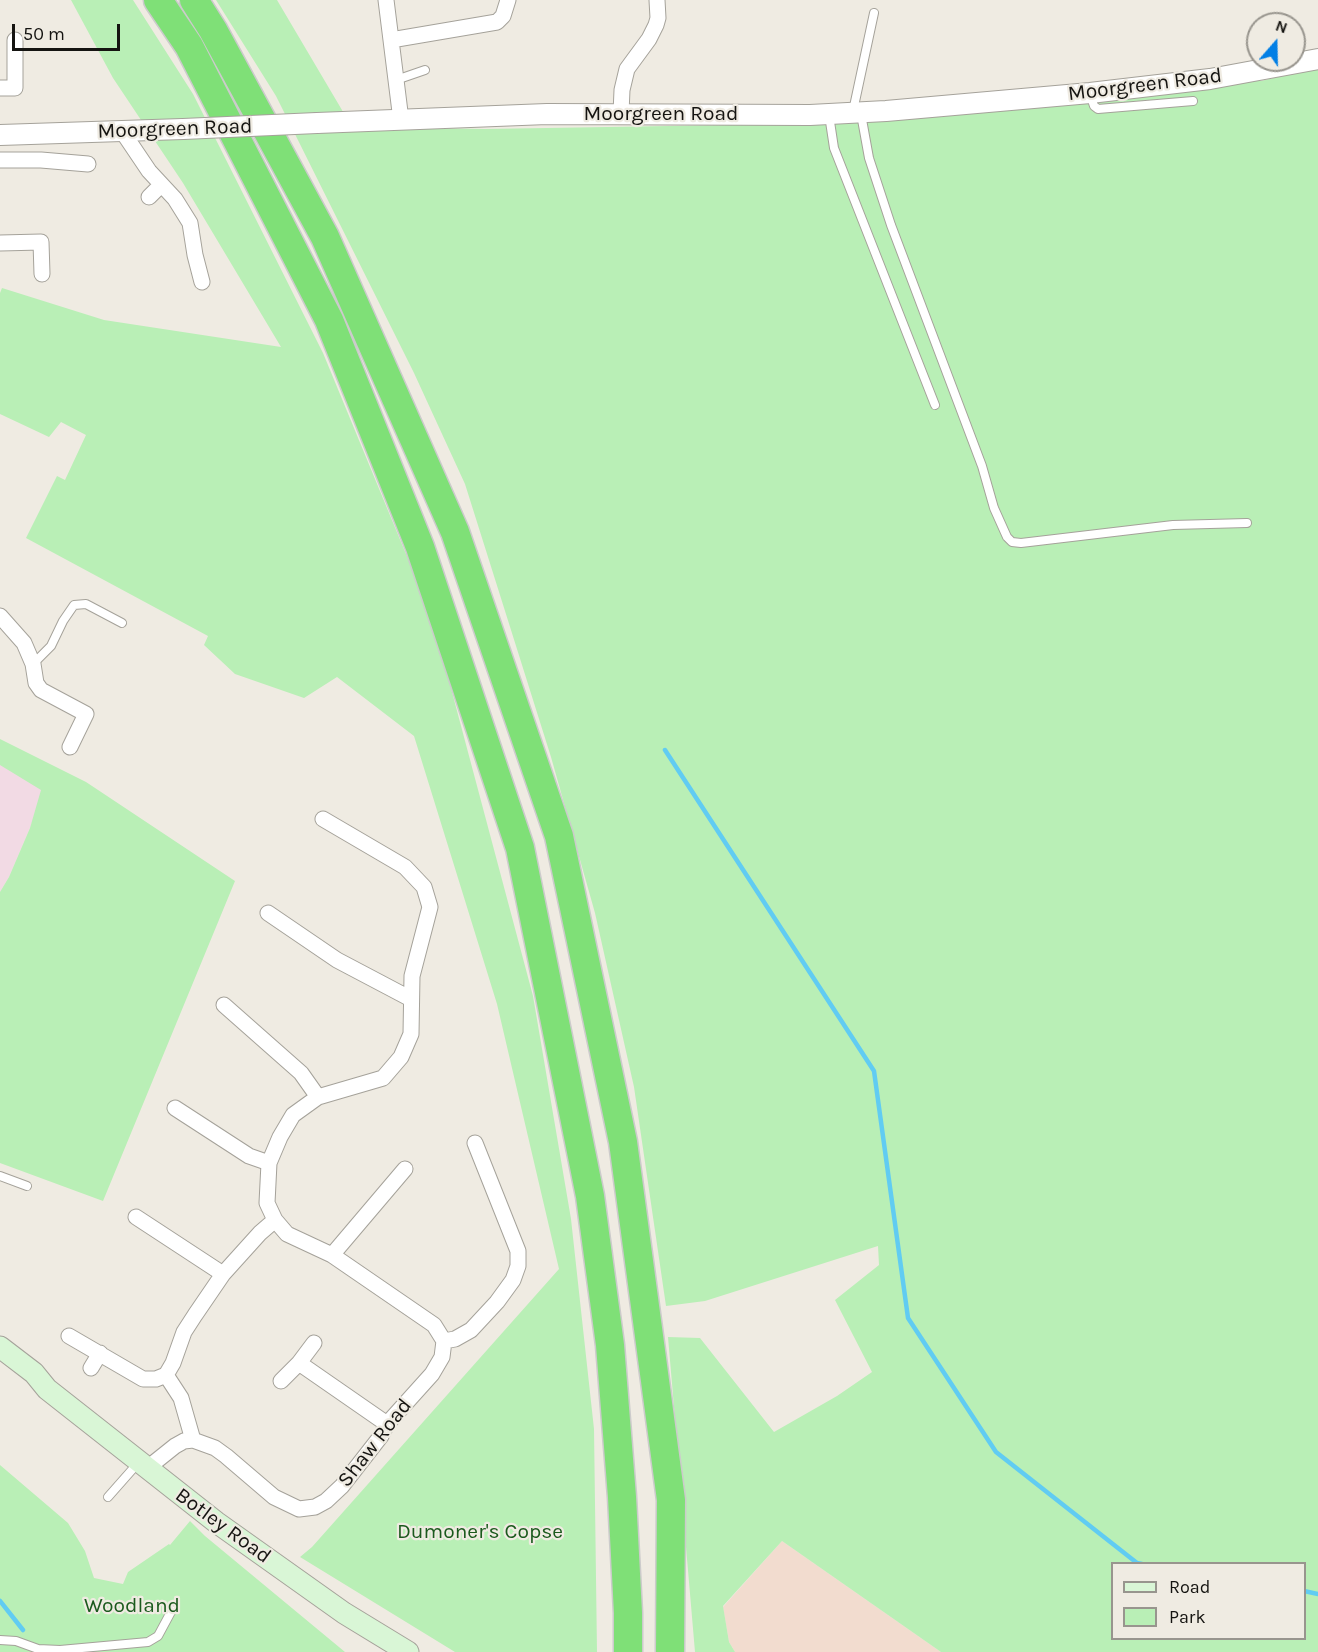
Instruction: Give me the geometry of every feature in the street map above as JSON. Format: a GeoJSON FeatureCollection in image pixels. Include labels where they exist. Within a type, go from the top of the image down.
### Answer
{"type":"FeatureCollection","features":[{"type":"Feature","properties":{"kind":"highway"},"geometry":{"type":"LineString","coordinates":[[158,0],[189,46],[329,320],[420,547],[520,848],[590,1196],[610,1345],[622,1497],[628,1652]]}},
{"type":"Feature","properties":{"kind":"highway"},"geometry":{"type":"LineString","coordinates":[[194,0],[213,30],[325,237],[455,532],[560,836],[623,1142],[671,1500],[670,1652]]}},
{"type":"Feature","properties":{"kind":"main road","name":"Botley Road"},"geometry":{"type":"LineString","coordinates":[[0,1347],[34,1373],[47,1389]]}},
{"type":"Feature","properties":{"kind":"main road","name":"Botley Road"},"geometry":{"type":"LineString","coordinates":[[0,1362],[47,1389],[216,1522],[344,1613],[408,1652]]}},
{"type":"Feature","properties":{"kind":"street"},"geometry":{"type":"LineString","coordinates":[[386,0],[401,120]]}},
{"type":"Feature","properties":{"kind":"street"},"geometry":{"type":"LineString","coordinates":[[391,40],[497,22],[503,16],[508,0]]}},
{"type":"Feature","properties":{"kind":"street"},"geometry":{"type":"LineString","coordinates":[[621,113],[622,90],[627,69],[649,39],[656,25],[657,0]]}},
{"type":"Feature","properties":{"kind":"street"},"geometry":{"type":"LineString","coordinates":[[0,88],[15,88],[15,40]]}},
{"type":"Feature","properties":{"kind":"street","name":"Moorgreen Road"},"geometry":{"type":"LineString","coordinates":[[0,135],[547,114],[829,114],[1090,93],[1210,79],[1318,59]]}},
{"type":"Feature","properties":{"kind":"street"},"geometry":{"type":"LineString","coordinates":[[122,131],[149,171],[175,199],[190,223],[202,282]]}},
{"type":"Feature","properties":{"kind":"street"},"geometry":{"type":"LineString","coordinates":[[0,160],[41,160],[88,164]]}},
{"type":"Feature","properties":{"kind":"street"},"geometry":{"type":"LineString","coordinates":[[149,197],[161,184]]}},
{"type":"Feature","properties":{"kind":"street"},"geometry":{"type":"LineString","coordinates":[[0,243],[41,243],[42,274]]}},
{"type":"Feature","properties":{"kind":"street"},"geometry":{"type":"LineString","coordinates":[[0,616],[24,643],[33,664],[36,682],[41,690],[86,714],[70,747]]}},
{"type":"Feature","properties":{"kind":"street"},"geometry":{"type":"LineString","coordinates":[[323,819],[405,867],[424,887],[430,907],[412,976],[411,1034],[401,1057],[383,1078],[318,1097],[293,1115],[269,1163],[267,1203],[275,1221],[287,1234],[332,1255],[423,1316],[434,1325],[444,1341],[455,1339],[471,1330],[497,1302],[513,1280],[518,1266],[519,1251],[475,1143]]}},
{"type":"Feature","properties":{"kind":"street"},"geometry":{"type":"LineString","coordinates":[[268,913],[337,960],[411,999]]}},
{"type":"Feature","properties":{"kind":"street"},"geometry":{"type":"LineString","coordinates":[[224,1005],[301,1073],[318,1097]]}},
{"type":"Feature","properties":{"kind":"street"},"geometry":{"type":"LineString","coordinates":[[175,1108],[249,1156],[269,1163]]}},
{"type":"Feature","properties":{"kind":"street"},"geometry":{"type":"LineString","coordinates":[[332,1255],[405,1169]]}},
{"type":"Feature","properties":{"kind":"street"},"geometry":{"type":"LineString","coordinates":[[136,1217],[224,1274]]}},
{"type":"Feature","properties":{"kind":"street"},"geometry":{"type":"LineString","coordinates":[[69,1336],[142,1379],[156,1379],[166,1375],[173,1363],[184,1332],[224,1274],[260,1233],[275,1221]]}},
{"type":"Feature","properties":{"kind":"street","name":"Shaw Road"},"geometry":{"type":"LineString","coordinates":[[193,1440],[214,1448],[226,1456],[274,1497],[299,1509],[315,1508],[342,1486],[381,1436],[387,1424],[432,1374],[442,1357],[444,1341]]}},
{"type":"Feature","properties":{"kind":"street"},"geometry":{"type":"LineString","coordinates":[[281,1381],[314,1343]]}},
{"type":"Feature","properties":{"kind":"street"},"geometry":{"type":"LineString","coordinates":[[91,1368],[100,1353]]}},
{"type":"Feature","properties":{"kind":"street"},"geometry":{"type":"LineString","coordinates":[[299,1363],[387,1424]]}},
{"type":"Feature","properties":{"kind":"street"},"geometry":{"type":"LineString","coordinates":[[144,1466],[155,1462],[184,1441],[193,1440],[181,1398],[166,1375]]}},
{"type":"Feature","properties":{"kind":"lane"},"geometry":{"type":"LineString","coordinates":[[874,13],[857,112],[891,225],[981,466],[994,508],[1007,537],[1012,542],[1021,543],[1173,525],[1247,523]]}},
{"type":"Feature","properties":{"kind":"lane"},"geometry":{"type":"LineString","coordinates":[[396,80],[425,70]]}},
{"type":"Feature","properties":{"kind":"lane"},"geometry":{"type":"LineString","coordinates":[[1090,93],[1094,106],[1098,109],[1193,101]]}},
{"type":"Feature","properties":{"kind":"lane"},"geometry":{"type":"LineString","coordinates":[[829,114],[834,148],[934,405]]}},
{"type":"Feature","properties":{"kind":"lane"},"geometry":{"type":"LineString","coordinates":[[33,664],[51,646],[74,605],[86,604],[122,623]]}},
{"type":"Feature","properties":{"kind":"lane"},"geometry":{"type":"LineString","coordinates":[[0,1176],[27,1186]]}},
{"type":"Feature","properties":{"kind":"lane"},"geometry":{"type":"LineString","coordinates":[[108,1497],[144,1466]]}},
{"type":"Feature","properties":{"kind":"lane"},"geometry":{"type":"LineString","coordinates":[[0,1640],[16,1641],[38,1649],[60,1650],[147,1642],[158,1636],[172,1610]]}},
{"type":"Feature","properties":{"kind":"shaded area"},"geometry":{"type":"Polygon","coordinates":[[[0,762],[45,787],[9,877],[0,892],[0,762]]]}},
{"type":"Feature","properties":{"kind":"shaded area"},"geometry":{"type":"Polygon","coordinates":[[[782,1541],[941,1652],[735,1652],[729,1642],[723,1607],[782,1541]]]}},
{"type":"Feature","properties":{"kind":"green space","name":"Dumoner's Copse"},"geometry":{"type":"Polygon","coordinates":[[[71,0],[133,0],[193,94],[323,353],[432,617],[533,996],[571,1219],[594,1429],[597,1652],[455,1652],[300,1557],[312,1547],[559,1269],[497,1004],[414,736],[337,677],[304,698],[235,674],[204,645],[208,636],[26,538],[57,476],[65,480],[86,435],[61,422],[49,437],[0,414],[0,293],[2,288],[104,320],[281,347],[183,183],[113,78],[71,0]]]}},
{"type":"Feature","properties":{"kind":"green space"},"geometry":{"type":"Polygon","coordinates":[[[216,0],[277,0],[352,127],[485,129],[852,123],[1238,81],[1261,81],[1306,72],[1306,70],[1318,67],[1318,1652],[941,1652],[782,1541],[723,1606],[729,1642],[735,1652],[695,1652],[668,1337],[700,1338],[774,1432],[837,1396],[872,1372],[835,1300],[879,1265],[878,1246],[705,1301],[666,1306],[634,1087],[595,913],[551,757],[465,484],[414,373],[276,96],[216,0]]]}},
{"type":"Feature","properties":{"kind":"green space"},"geometry":{"type":"Polygon","coordinates":[[[0,739],[86,782],[235,881],[103,1201],[0,1163],[0,892],[30,828],[41,790],[0,765],[0,739]]]}},
{"type":"Feature","properties":{"kind":"green space","name":"Woodland"},"geometry":{"type":"Polygon","coordinates":[[[0,1465],[68,1523],[85,1551],[94,1578],[123,1584],[128,1572],[170,1545],[190,1521],[345,1652],[0,1652],[0,1465]]]}},
{"type":"Feature","properties":{"kind":"waterway"},"geometry":{"type":"LineString","coordinates":[[665,750],[874,1071],[908,1318],[996,1452],[1136,1562]]}},
{"type":"Feature","properties":{"kind":"waterway"},"geometry":{"type":"LineString","coordinates":[[1306,1591],[1318,1594]]}},
{"type":"Feature","properties":{"kind":"waterway"},"geometry":{"type":"LineString","coordinates":[[0,1601],[23,1630]]}}]}
